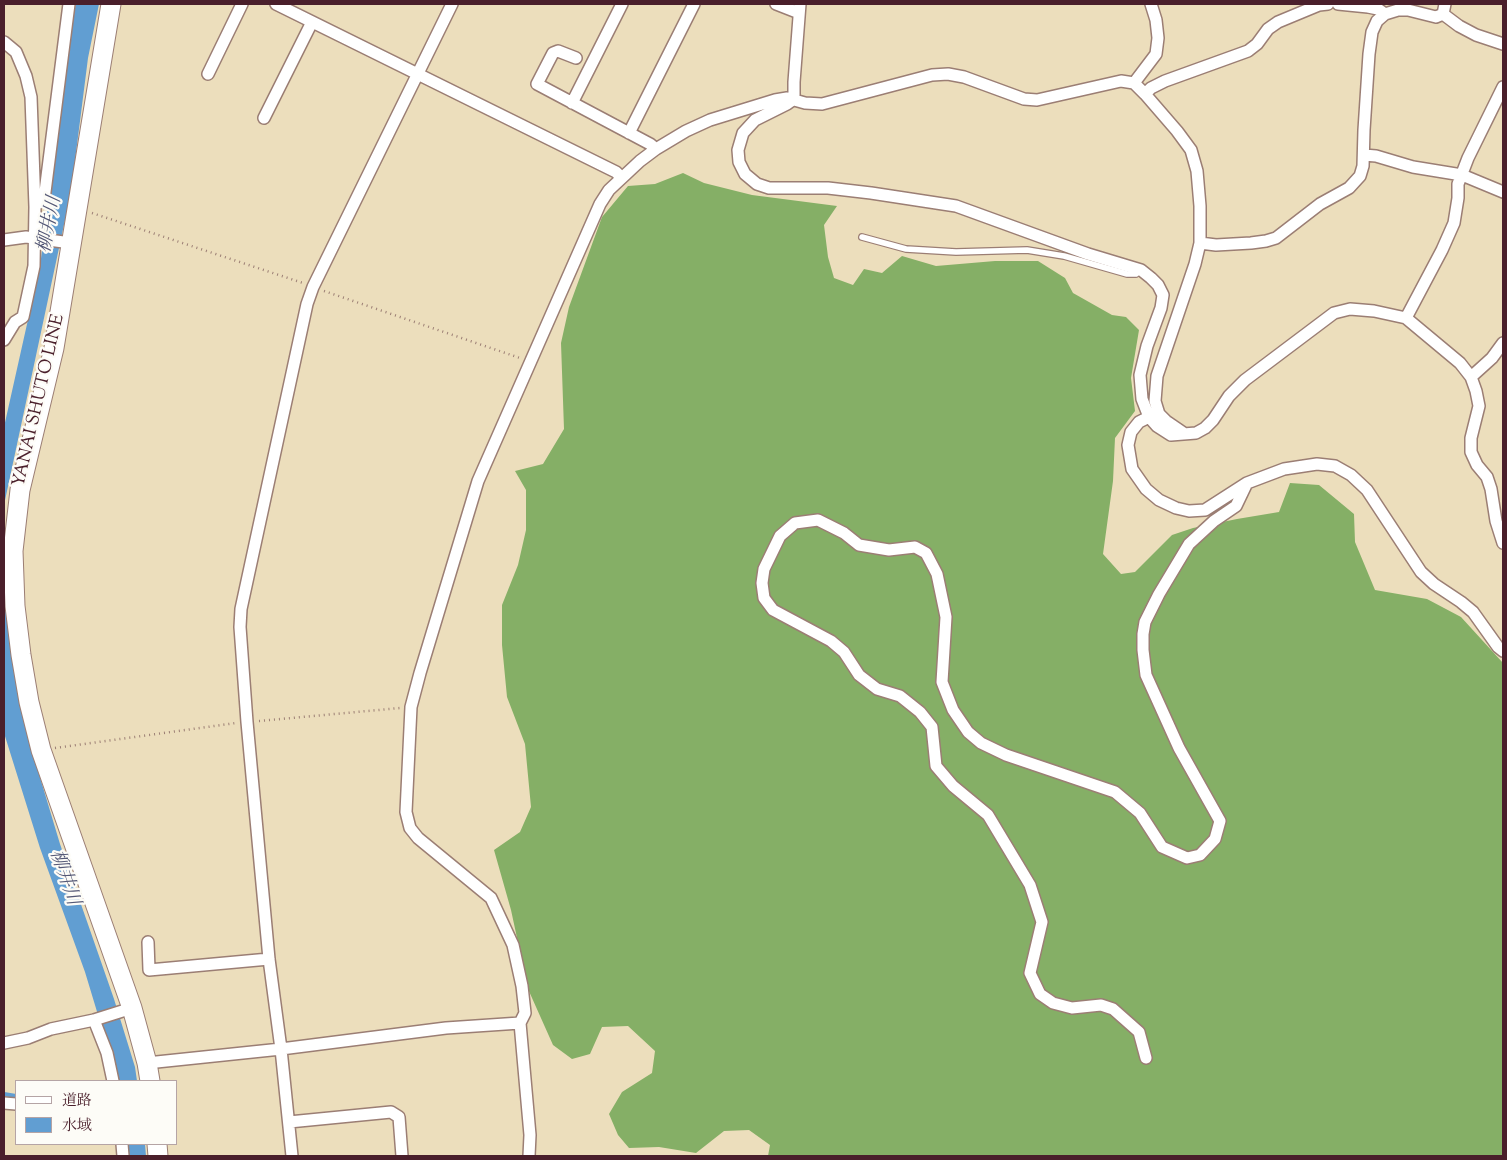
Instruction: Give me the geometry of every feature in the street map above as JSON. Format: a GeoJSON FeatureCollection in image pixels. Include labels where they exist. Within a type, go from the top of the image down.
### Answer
{"type":"FeatureCollection","features":[{"type":"Feature","properties":{"kind":"main road","name":"YANAI SHUTO LINE"},"geometry":{"type":"LineString","coordinates":[[111,4],[77,208],[68,242],[54,348],[7,550],[21,655],[29,702],[41,750],[148,1072]]}},
{"type":"Feature","properties":{"kind":"street"},"geometry":{"type":"LineString","coordinates":[[35,207],[45,192],[69,4]]}},
{"type":"Feature","properties":{"kind":"street"},"geometry":{"type":"LineString","coordinates":[[208,74],[242,4]]}},
{"type":"Feature","properties":{"kind":"street"},"geometry":{"type":"LineString","coordinates":[[276,4],[616,172],[621,177]]}},
{"type":"Feature","properties":{"kind":"street"},"geometry":{"type":"LineString","coordinates":[[292,1156],[269,959],[247,722],[240,627],[241,609],[307,304],[313,287],[452,4]]}},
{"type":"Feature","properties":{"kind":"street"},"geometry":{"type":"LineString","coordinates":[[572,102],[622,4]]}},
{"type":"Feature","properties":{"kind":"street"},"geometry":{"type":"LineString","coordinates":[[629,133],[694,4]]}},
{"type":"Feature","properties":{"kind":"street"},"geometry":{"type":"LineString","coordinates":[[776,4],[799,8],[794,99]]}},
{"type":"Feature","properties":{"kind":"street"},"geometry":{"type":"LineString","coordinates":[[1134,83],[1156,54],[1158,38],[1156,20],[1151,4]]}},
{"type":"Feature","properties":{"kind":"street"},"geometry":{"type":"LineString","coordinates":[[1146,94],[1151,88],[1165,82],[1248,51],[1257,44],[1268,28],[1278,22],[1328,4]]}},
{"type":"Feature","properties":{"kind":"street"},"geometry":{"type":"LineString","coordinates":[[1338,4],[1378,9],[1385,14]]}},
{"type":"Feature","properties":{"kind":"street"},"geometry":{"type":"LineString","coordinates":[[1200,243],[1216,245],[1251,243],[1276,238],[1320,204],[1349,188],[1360,176],[1364,155],[1364,130],[1372,32],[1377,21],[1385,14],[1398,10],[1408,10],[1436,17],[1444,9],[1459,26],[1476,35],[1503,44]]}},
{"type":"Feature","properties":{"kind":"street"},"geometry":{"type":"LineString","coordinates":[[264,118],[312,22]]}},
{"type":"Feature","properties":{"kind":"street"},"geometry":{"type":"LineString","coordinates":[[4,42],[16,52],[26,76],[31,96],[37,238],[34,266],[22,317],[16,322],[4,340]]}},
{"type":"Feature","properties":{"kind":"street"},"geometry":{"type":"LineString","coordinates":[[576,58],[558,51],[553,53],[537,84],[650,144],[656,149]]}},
{"type":"Feature","properties":{"kind":"street"},"geometry":{"type":"LineString","coordinates":[[529,1156],[530,1135],[520,1022],[524,1013],[522,986],[513,946],[491,898],[418,838],[410,828],[406,812],[412,707],[420,673],[478,481],[600,204],[609,190],[621,177],[656,149],[686,131],[710,120],[775,100],[787,98],[805,103],[822,104],[932,75],[948,74],[964,77],[1024,99],[1037,100],[1121,81],[1134,83],[1146,94],[1177,131],[1190,150],[1197,171],[1200,206],[1200,243],[1195,264],[1157,376],[1155,401],[1159,414],[1185,434]]}},
{"type":"Feature","properties":{"kind":"street"},"geometry":{"type":"LineString","coordinates":[[1406,318],[1454,223],[1458,184],[1503,87]]}},
{"type":"Feature","properties":{"kind":"street"},"geometry":{"type":"LineString","coordinates":[[794,99],[755,120],[744,133],[738,150],[739,162],[745,174],[757,184],[769,188],[828,188],[956,206],[1088,254],[1141,270],[1158,285],[1163,295],[1161,308],[1147,346],[1140,375],[1142,399],[1149,416],[1157,426],[1171,435],[1196,433],[1205,428],[1245,380],[1334,314],[1350,310],[1374,311],[1406,318],[1460,363],[1471,377],[1479,406],[1471,438],[1470,452],[1487,477],[1491,489],[1496,521],[1503,543]]}},
{"type":"Feature","properties":{"kind":"street"},"geometry":{"type":"LineString","coordinates":[[1364,155],[1462,174],[1503,192]]}},
{"type":"Feature","properties":{"kind":"street"},"geometry":{"type":"LineString","coordinates":[[4,240],[26,237],[68,242]]}},
{"type":"Feature","properties":{"kind":"street"},"geometry":{"type":"LineString","coordinates":[[1471,377],[1492,358],[1503,344]]}},
{"type":"Feature","properties":{"kind":"street"},"geometry":{"type":"LineString","coordinates":[[1149,416],[1139,422],[1131,432],[1128,445],[1132,469],[1146,489],[1159,500],[1189,512],[1205,510],[1247,483],[1284,470],[1317,464],[1335,466],[1351,475],[1367,490],[1421,572],[1434,584],[1473,612],[1498,647],[1503,651]]}},
{"type":"Feature","properties":{"kind":"street"},"geometry":{"type":"LineString","coordinates":[[1146,1058],[1139,1032],[1114,1009],[1101,1005],[1072,1008],[1052,1003],[1040,994],[1030,973],[1042,922],[1030,885],[988,815],[953,786],[936,766],[932,727],[920,712],[900,696],[877,689],[859,675],[844,652],[831,641],[773,610],[764,598],[762,583],[764,569],[780,536],[795,523],[818,520],[844,534],[859,545],[890,550],[915,547],[926,553],[938,574],[946,616],[942,682],[953,710],[968,732],[981,744],[1006,755],[1115,792],[1140,812],[1162,846],[1186,858],[1200,855],[1215,839],[1220,821],[1179,748],[1146,676],[1143,634],[1145,622],[1159,594],[1189,544],[1214,521],[1236,506],[1247,483]]}},
{"type":"Feature","properties":{"kind":"street"},"geometry":{"type":"LineString","coordinates":[[148,942],[148,970],[269,959]]}},
{"type":"Feature","properties":{"kind":"street"},"geometry":{"type":"LineString","coordinates":[[4,1043],[127,1010]]}},
{"type":"Feature","properties":{"kind":"street"},"geometry":{"type":"LineString","coordinates":[[96,1019],[113,1080]]}},
{"type":"Feature","properties":{"kind":"street"},"geometry":{"type":"LineString","coordinates":[[148,1072],[281,1049],[446,1028],[520,1022]]}},
{"type":"Feature","properties":{"kind":"street"},"geometry":{"type":"LineString","coordinates":[[289,1122],[392,1112],[398,1117],[402,1156]]}},
{"type":"Feature","properties":{"kind":"lane"},"geometry":{"type":"LineString","coordinates":[[862,237],[906,249],[956,252],[1027,250],[1064,256],[1127,274],[1136,274],[1141,270]]}},
{"type":"Feature","properties":{"kind":"path"},"geometry":{"type":"LineString","coordinates":[[77,208],[313,287],[530,363]]}},
{"type":"Feature","properties":{"kind":"path"},"geometry":{"type":"LineString","coordinates":[[41,750],[247,722],[412,707]]}},
{"type":"Feature","properties":{"kind":"green space"},"geometry":{"type":"Polygon","coordinates":[[[683,173],[704,183],[752,195],[837,206],[824,225],[828,257],[834,278],[853,285],[864,269],[882,273],[902,256],[936,266],[995,261],[1038,261],[1065,278],[1073,293],[1112,315],[1126,317],[1139,330],[1131,378],[1135,411],[1115,438],[1113,481],[1103,554],[1121,574],[1135,572],[1172,535],[1193,528],[1279,512],[1290,483],[1319,485],[1354,514],[1355,542],[1375,590],[1427,599],[1461,617],[1503,663],[1503,1156],[768,1156],[770,1145],[749,1130],[724,1131],[696,1153],[659,1147],[629,1148],[618,1135],[609,1114],[622,1092],[652,1073],[655,1051],[628,1026],[602,1027],[590,1054],[572,1059],[553,1045],[528,989],[511,910],[494,850],[520,832],[531,807],[525,744],[507,697],[502,645],[502,605],[518,565],[526,530],[526,490],[515,471],[543,464],[564,429],[561,343],[569,307],[602,217],[628,186],[655,184],[683,173]]]}},
{"type":"Feature","properties":{"kind":"water","name":"柳井川"},"geometry":{"type":"Polygon","coordinates":[[[76,4],[99,4],[88,58],[71,192],[4,505],[4,427],[40,266],[72,21],[76,4]]]}},
{"type":"Feature","properties":{"kind":"water","name":"柳井川"},"geometry":{"type":"Polygon","coordinates":[[[4,584],[6,609],[30,744],[60,844],[114,999],[135,1067],[137,1080],[118,1080],[85,972],[40,848],[4,733],[4,584]]]}},
{"type":"Feature","properties":{"kind":"water"},"geometry":{"type":"Polygon","coordinates":[[[125,1145],[145,1145],[146,1156],[127,1156],[125,1145]]]}},
{"type":"Feature","properties":{"kind":"waterway"},"geometry":{"type":"LineString","coordinates":[[4,1094],[15,1096]]}}]}
